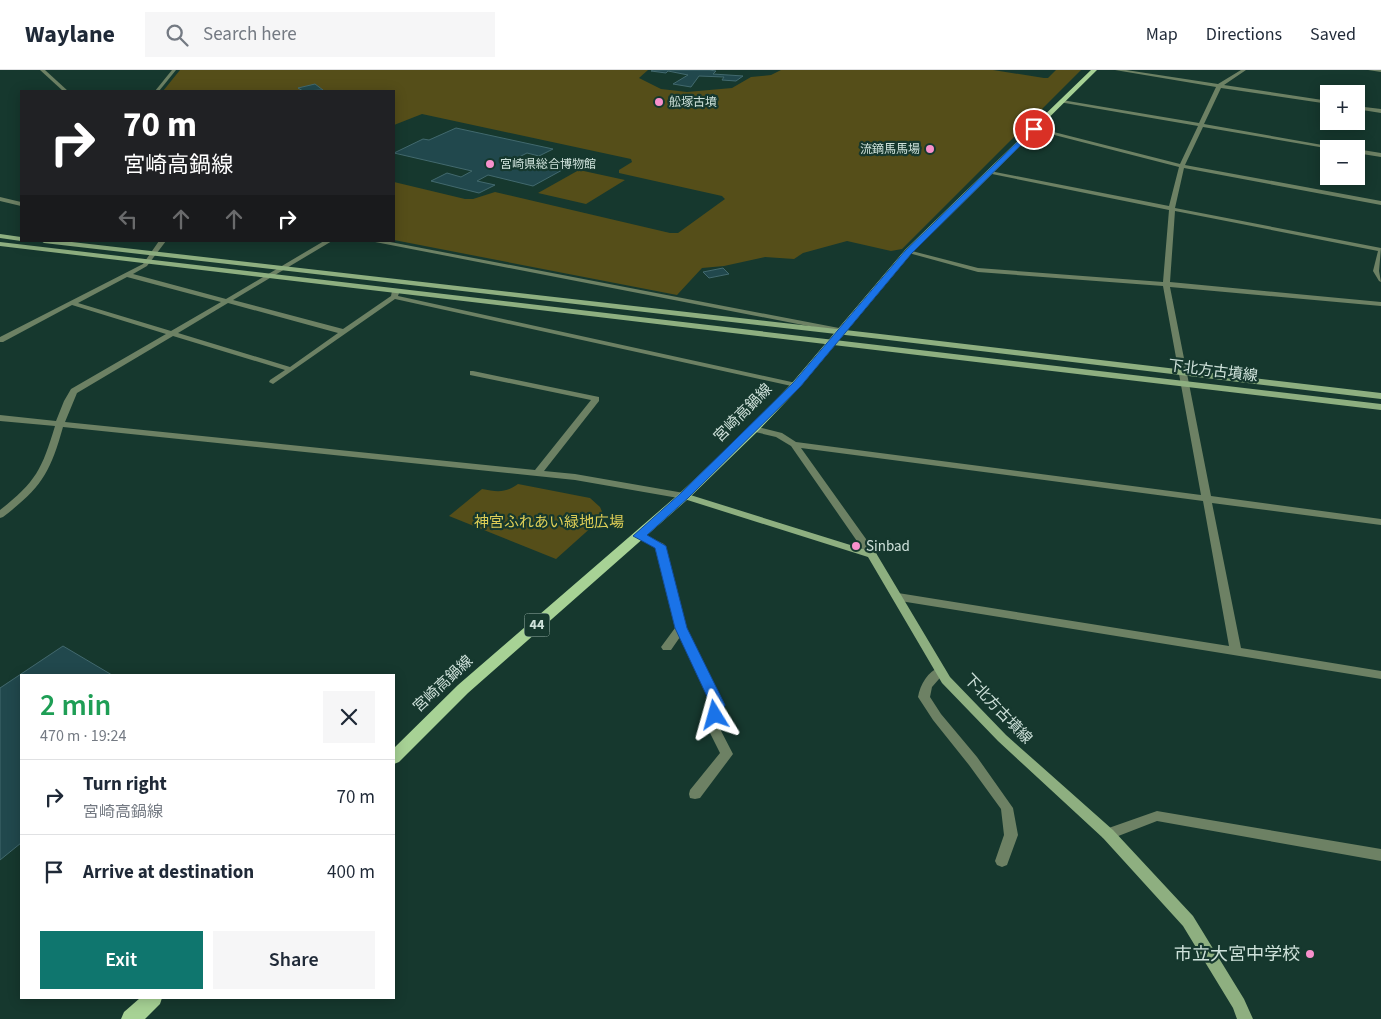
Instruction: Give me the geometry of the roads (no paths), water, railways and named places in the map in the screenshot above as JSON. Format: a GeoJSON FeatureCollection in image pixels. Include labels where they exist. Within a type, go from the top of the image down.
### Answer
{"type":"FeatureCollection","features":[{"type":"Feature","properties":{"kind":"main road","name":"宮崎高鍋線"},"geometry":{"type":"LineString","coordinates":[[395,757],[463,689],[684,496],[754,429],[796,385],[908,252],[1094,70]]}},
{"type":"Feature","properties":{"kind":"main road"},"geometry":{"type":"LineString","coordinates":[[131,1019],[152,999]]}},
{"type":"Feature","properties":{"kind":"street"},"geometry":{"type":"LineString","coordinates":[[42,70],[65,90]]}},
{"type":"Feature","properties":{"kind":"street"},"geometry":{"type":"LineString","coordinates":[[158,90],[174,70]]}},
{"type":"Feature","properties":{"kind":"street"},"geometry":{"type":"LineString","coordinates":[[1117,70],[1320,102]]}},
{"type":"Feature","properties":{"kind":"street"},"geometry":{"type":"LineString","coordinates":[[1236,652],[1166,284],[1172,208],[1182,166],[1219,86],[1244,70]]}},
{"type":"Feature","properties":{"kind":"street"},"geometry":{"type":"LineString","coordinates":[[1370,70],[1381,71]]}},
{"type":"Feature","properties":{"kind":"street"},"geometry":{"type":"LineString","coordinates":[[1062,102],[1320,145]]}},
{"type":"Feature","properties":{"kind":"street"},"geometry":{"type":"LineString","coordinates":[[1365,108],[1381,111]]}},
{"type":"Feature","properties":{"kind":"street"},"geometry":{"type":"LineString","coordinates":[[1034,129],[1182,166],[1381,204]]}},
{"type":"Feature","properties":{"kind":"street"},"geometry":{"type":"LineString","coordinates":[[1365,152],[1381,155]]}},
{"type":"Feature","properties":{"kind":"street"},"geometry":{"type":"LineString","coordinates":[[990,173],[1381,251],[1376,271],[1381,280]]}},
{"type":"Feature","properties":{"kind":"street"},"geometry":{"type":"LineString","coordinates":[[0,199],[20,204]]}},
{"type":"Feature","properties":{"kind":"street"},"geometry":{"type":"LineString","coordinates":[[0,236],[20,238]]}},
{"type":"Feature","properties":{"kind":"street","name":"下北方古墳線"},"geometry":{"type":"LineString","coordinates":[[52,242],[280,270],[841,331],[1381,396]]}},
{"type":"Feature","properties":{"kind":"street"},"geometry":{"type":"LineString","coordinates":[[0,340],[145,265],[162,242]]}},
{"type":"Feature","properties":{"kind":"street"},"geometry":{"type":"LineString","coordinates":[[0,515],[42,476],[66,402],[74,390],[328,242]]}},
{"type":"Feature","properties":{"kind":"street"},"geometry":{"type":"LineString","coordinates":[[379,242],[841,331]]}},
{"type":"Feature","properties":{"kind":"street","name":"下北方古墳線"},"geometry":{"type":"LineString","coordinates":[[0,244],[270,276],[395,295],[833,342],[1381,407]]}},
{"type":"Feature","properties":{"kind":"street"},"geometry":{"type":"LineString","coordinates":[[908,252],[978,270],[1166,284],[1381,304]]}},
{"type":"Feature","properties":{"kind":"street"},"geometry":{"type":"LineString","coordinates":[[128,275],[345,332]]}},
{"type":"Feature","properties":{"kind":"street"},"geometry":{"type":"LineString","coordinates":[[273,382],[395,295],[796,385]]}},
{"type":"Feature","properties":{"kind":"street"},"geometry":{"type":"LineString","coordinates":[[72,303],[290,369]]}},
{"type":"Feature","properties":{"kind":"street"},"geometry":{"type":"LineString","coordinates":[[474,373],[596,399],[537,474]]}},
{"type":"Feature","properties":{"kind":"street"},"geometry":{"type":"LineString","coordinates":[[0,418],[575,477],[684,496],[872,555]]}},
{"type":"Feature","properties":{"kind":"street"},"geometry":{"type":"LineString","coordinates":[[754,429],[779,435],[794,444],[1381,522]]}},
{"type":"Feature","properties":{"kind":"street"},"geometry":{"type":"LineString","coordinates":[[794,444],[872,555]]}},
{"type":"Feature","properties":{"kind":"street"},"geometry":{"type":"LineString","coordinates":[[639,536],[660,546],[681,628],[718,705],[712,725],[727,754],[695,794]]}},
{"type":"Feature","properties":{"kind":"street","name":"下北方古墳線"},"geometry":{"type":"LineString","coordinates":[[872,555],[898,596],[940,671],[1002,738],[1108,834],[1188,921],[1239,1004],[1245,1019]]}},
{"type":"Feature","properties":{"kind":"street"},"geometry":{"type":"LineString","coordinates":[[898,596],[1381,675]]}},
{"type":"Feature","properties":{"kind":"street"},"geometry":{"type":"LineString","coordinates":[[667,647],[681,628]]}},
{"type":"Feature","properties":{"kind":"street"},"geometry":{"type":"LineString","coordinates":[[940,671],[926,686],[924,697],[1007,808],[1011,835],[1002,861]]}},
{"type":"Feature","properties":{"kind":"street"},"geometry":{"type":"LineString","coordinates":[[1108,834],[1157,816],[1381,855]]}},
{"type":"Feature","properties":{"kind":"place","name":"舩塚古墳"},"geometry":{"type":"Point","coordinates":[659,102]}},
{"type":"Feature","properties":{"kind":"place","name":"流鏑馬馬場"},"geometry":{"type":"Point","coordinates":[930,149]}},
{"type":"Feature","properties":{"kind":"place","name":"宮崎県総合博物館"},"geometry":{"type":"Point","coordinates":[490,164]}},
{"type":"Feature","properties":{"kind":"place","name":"Sinbad"},"geometry":{"type":"Point","coordinates":[856,546]}},
{"type":"Feature","properties":{"kind":"place","name":"市立大宮中学校"},"geometry":{"type":"Point","coordinates":[1310,954]}},
{"type":"Feature","properties":{"kind":"park label","name":"神宮ふれあい緑地広場"},"geometry":{"type":"Point","coordinates":[549,522]}}]}
